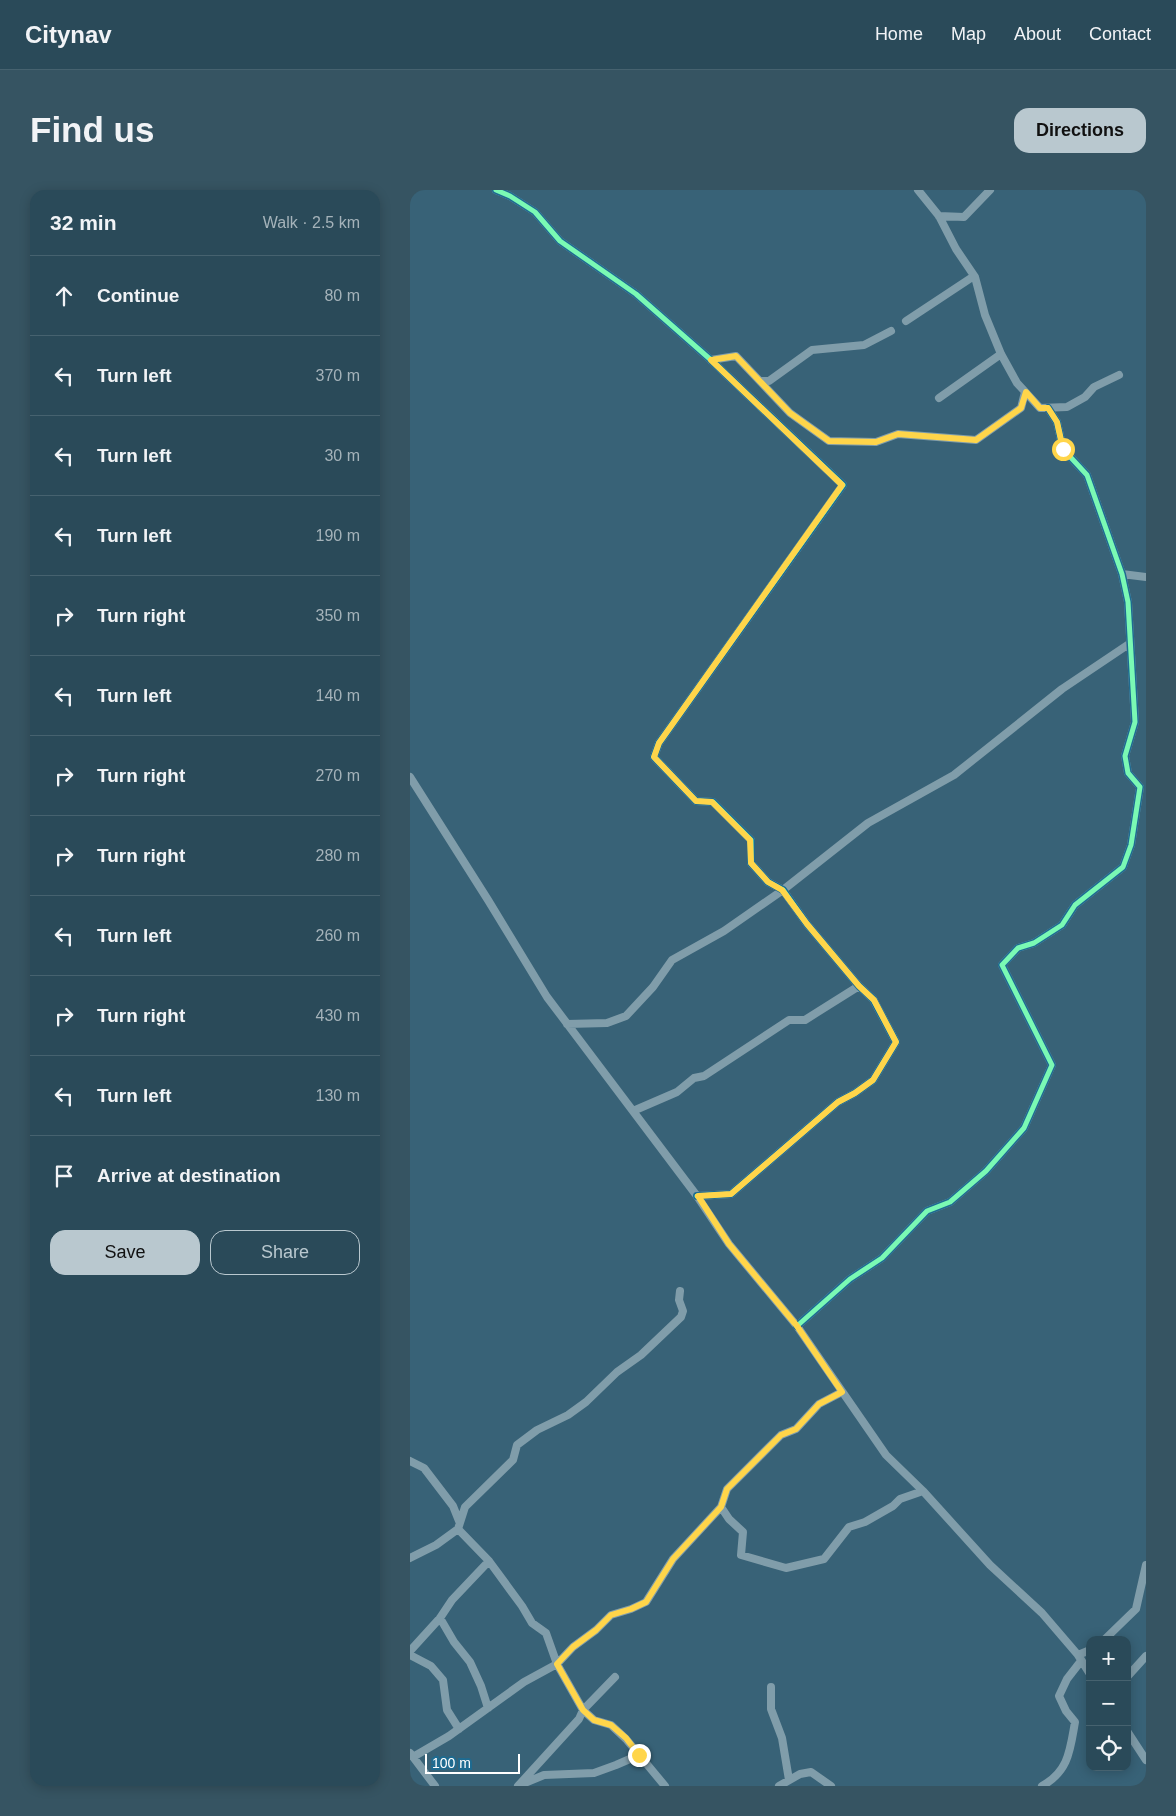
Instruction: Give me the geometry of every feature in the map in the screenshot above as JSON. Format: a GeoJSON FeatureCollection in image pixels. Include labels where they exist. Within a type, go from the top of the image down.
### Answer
{"type":"FeatureCollection","features":[{"type":"Feature","properties":{"kind":"street"},"geometry":{"type":"LineString","coordinates":[[496,190],[510,196],[535,212],[560,241],[636,294],[711,360],[842,485],[659,743],[654,757],[696,801],[712,802],[750,840],[751,863],[768,882],[782,890],[807,924],[859,986],[874,1000],[896,1042],[873,1080],[838,1102],[731,1194],[698,1196]]}},
{"type":"Feature","properties":{"kind":"street"},"geometry":{"type":"LineString","coordinates":[[918,190],[939,216],[956,249],[974,276],[985,315],[1001,354],[1017,383],[1040,408],[1068,407],[1085,397],[1094,387],[1119,375]]}},
{"type":"Feature","properties":{"kind":"street"},"geometry":{"type":"LineString","coordinates":[[939,216],[964,216],[990,190]]}},
{"type":"Feature","properties":{"kind":"street"},"geometry":{"type":"LineString","coordinates":[[906,321],[974,276]]}},
{"type":"Feature","properties":{"kind":"street"},"geometry":{"type":"LineString","coordinates":[[760,381],[769,382],[812,350],[864,345],[891,331]]}},
{"type":"Feature","properties":{"kind":"street"},"geometry":{"type":"LineString","coordinates":[[939,398],[1001,354]]}},
{"type":"Feature","properties":{"kind":"street"},"geometry":{"type":"LineString","coordinates":[[711,360],[736,356],[790,413],[829,441],[876,442],[898,434],[976,440],[1021,408],[1026,392]]}},
{"type":"Feature","properties":{"kind":"street"},"geometry":{"type":"LineString","coordinates":[[797,1326],[850,1279],[882,1258],[927,1210],[950,1202],[986,1171],[1024,1128],[1052,1065],[1002,965],[1018,948],[1034,943],[1062,925],[1075,905],[1123,866],[1131,845],[1140,788],[1128,773],[1125,756],[1135,722],[1128,602],[1122,574],[1087,475],[1063,449],[1057,422],[1048,408]]}},
{"type":"Feature","properties":{"kind":"street"},"geometry":{"type":"LineString","coordinates":[[1122,574],[1146,577]]}},
{"type":"Feature","properties":{"kind":"street"},"geometry":{"type":"LineString","coordinates":[[566,1024],[607,1023],[626,1016],[653,988],[672,960],[724,931],[782,890],[868,823],[954,775],[1062,689],[1129,644]]}},
{"type":"Feature","properties":{"kind":"street"},"geometry":{"type":"LineString","coordinates":[[410,777],[547,997],[698,1196],[729,1244],[797,1326],[886,1455],[923,1491],[990,1565],[1042,1613],[1086,1668]]}},
{"type":"Feature","properties":{"kind":"street"},"geometry":{"type":"LineString","coordinates":[[633,1111],[677,1092],[694,1078],[704,1076],[789,1020],[805,1020],[859,986]]}},
{"type":"Feature","properties":{"kind":"street"},"geometry":{"type":"LineString","coordinates":[[410,1558],[436,1545],[459,1525],[465,1507],[513,1460],[517,1444],[537,1430],[568,1415],[586,1402],[617,1372],[642,1355],[681,1317],[683,1310],[679,1300],[680,1291]]}},
{"type":"Feature","properties":{"kind":"street"},"geometry":{"type":"LineString","coordinates":[[435,1786],[411,1755],[459,1729],[524,1682],[557,1664],[573,1647],[596,1630],[611,1615],[646,1602],[673,1559],[721,1507],[727,1489],[781,1435],[796,1429],[819,1404],[842,1392]]}},
{"type":"Feature","properties":{"kind":"street"},"geometry":{"type":"LineString","coordinates":[[410,1460],[424,1468],[453,1506],[459,1525],[489,1561],[532,1623],[546,1633],[557,1664],[583,1710],[594,1720],[611,1725],[626,1738],[665,1786]]}},
{"type":"Feature","properties":{"kind":"street"},"geometry":{"type":"LineString","coordinates":[[721,1507],[729,1519],[743,1532],[741,1555],[786,1568],[824,1559],[849,1527],[865,1522],[893,1506],[900,1499],[923,1491]]}},
{"type":"Feature","properties":{"kind":"street"},"geometry":{"type":"LineString","coordinates":[[410,1651],[440,1618],[452,1600],[489,1561]]}},
{"type":"Feature","properties":{"kind":"street"},"geometry":{"type":"LineString","coordinates":[[1108,1636],[1136,1609],[1146,1564]]}},
{"type":"Feature","properties":{"kind":"street"},"geometry":{"type":"LineString","coordinates":[[440,1618],[454,1642],[470,1662],[482,1686],[488,1708]]}},
{"type":"Feature","properties":{"kind":"street"},"geometry":{"type":"LineString","coordinates":[[1042,1786],[1065,1766],[1075,1722],[1066,1711],[1059,1696],[1080,1658],[1086,1653]]}},
{"type":"Feature","properties":{"kind":"street"},"geometry":{"type":"LineString","coordinates":[[410,1655],[432,1666],[443,1680],[447,1710],[459,1729]]}},
{"type":"Feature","properties":{"kind":"street"},"geometry":{"type":"LineString","coordinates":[[1131,1673],[1146,1656]]}},
{"type":"Feature","properties":{"kind":"street"},"geometry":{"type":"LineString","coordinates":[[518,1786],[580,1719],[583,1710],[615,1677]]}},
{"type":"Feature","properties":{"kind":"street"},"geometry":{"type":"LineString","coordinates":[[771,1687],[771,1709],[782,1738],[789,1780]]}},
{"type":"Feature","properties":{"kind":"street"},"geometry":{"type":"LineString","coordinates":[[1131,1737],[1146,1760]]}},
{"type":"Feature","properties":{"kind":"street"},"geometry":{"type":"LineString","coordinates":[[518,1786],[544,1775],[594,1773],[639,1755]]}},
{"type":"Feature","properties":{"kind":"street"},"geometry":{"type":"LineString","coordinates":[[779,1786],[800,1774],[811,1772],[831,1786]]}},
{"type":"Feature","properties":{"kind":"cycle path"},"geometry":{"type":"LineString","coordinates":[[496,190],[510,196],[535,212],[560,241],[636,294],[711,360],[843,485],[659,743],[654,757],[696,801],[713,802],[751,840],[751,863],[768,882],[783,890],[807,924],[859,986],[873,999],[896,1042],[873,1080],[838,1102],[731,1194],[697,1196]]}},
{"type":"Feature","properties":{"kind":"cycle path"},"geometry":{"type":"LineString","coordinates":[[797,1326],[850,1279],[882,1258],[927,1211],[950,1202],[986,1171],[1024,1128],[1052,1065],[1002,965],[1018,948],[1034,943],[1062,925],[1075,905],[1123,867],[1131,845],[1140,787],[1128,773],[1125,756],[1135,722],[1128,602],[1122,574],[1087,475],[1063,449],[1057,422],[1048,408]]}},
{"type":"Feature","properties":{"kind":"route"},"geometry":{"type":"LineString","coordinates":[[639,1755],[626,1738],[611,1725],[594,1720],[583,1710],[557,1664],[573,1647],[596,1630],[611,1615],[646,1602],[673,1559],[721,1507],[727,1489],[781,1435],[796,1429],[819,1404],[842,1392],[797,1326],[729,1244],[698,1196],[731,1194],[838,1102],[873,1080],[896,1042],[874,1000],[859,986],[807,924],[782,890],[768,882],[751,863],[750,840],[712,802],[696,801],[654,757],[659,743],[842,485],[711,360],[736,356],[790,413],[829,441],[876,442],[898,434],[976,440],[1021,408],[1026,392],[1040,408],[1048,408],[1057,422],[1063,449]]}}]}
